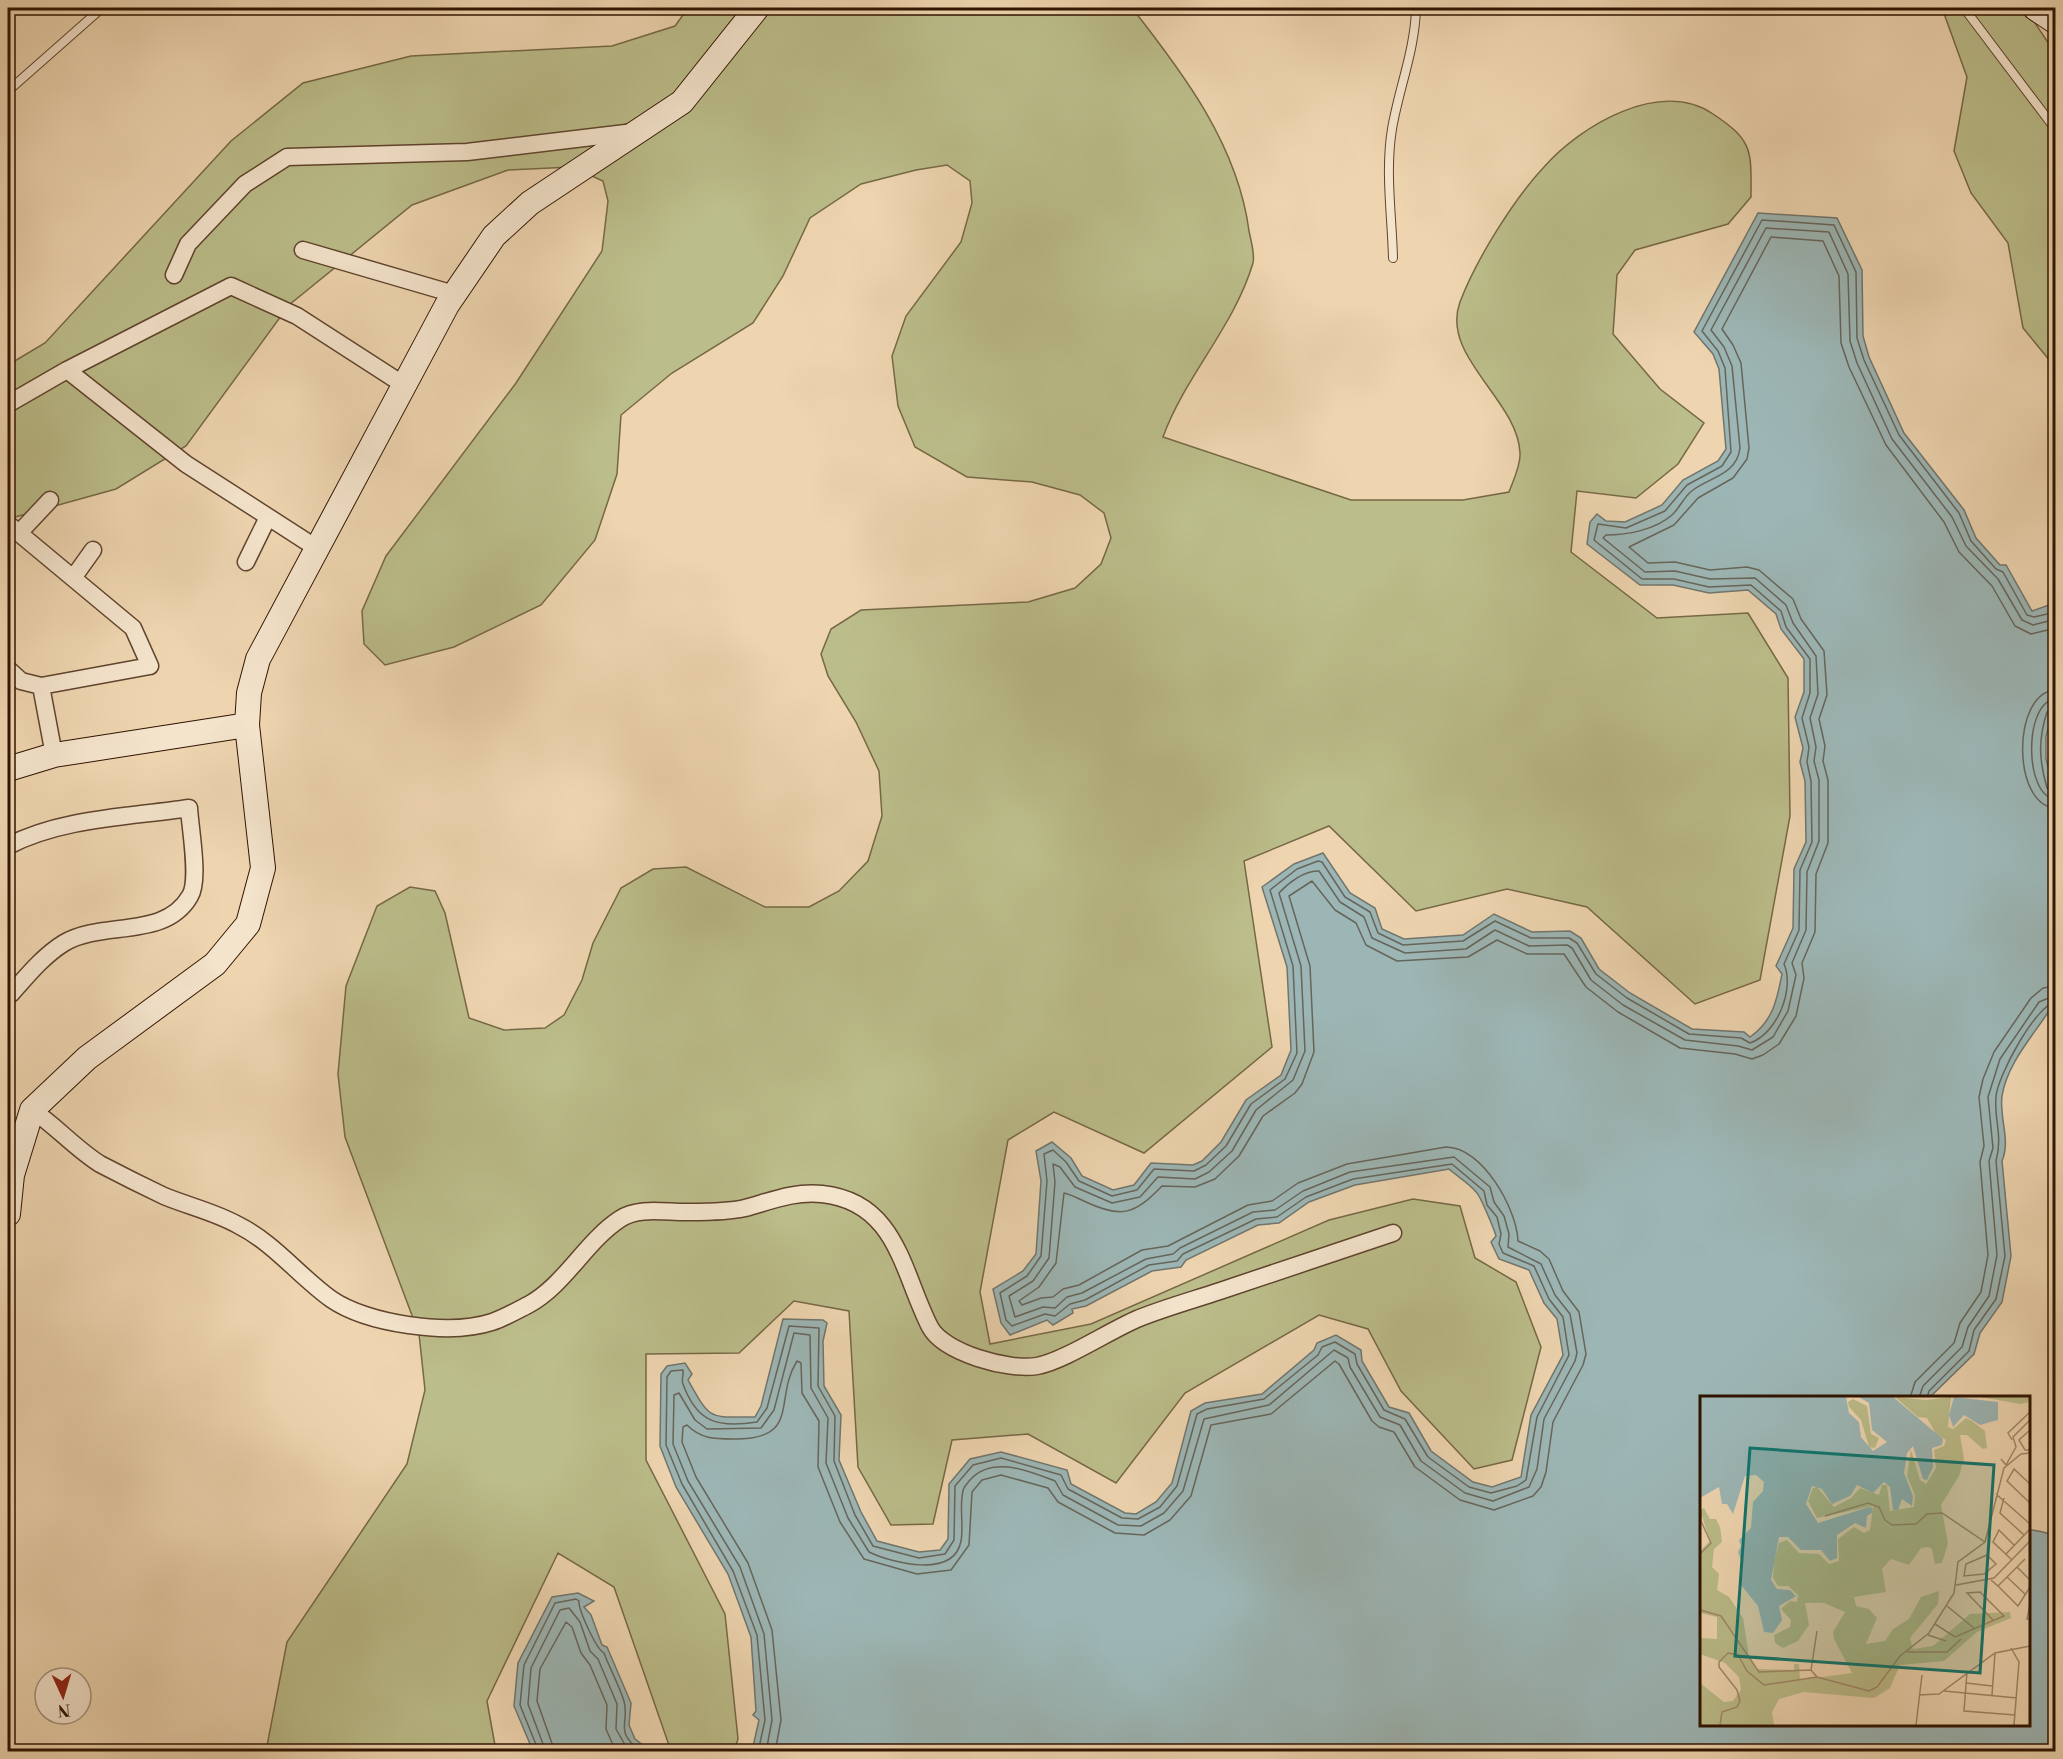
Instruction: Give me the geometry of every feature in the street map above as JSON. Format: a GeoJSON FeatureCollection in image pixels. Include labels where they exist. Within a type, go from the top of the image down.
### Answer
{"type":"FeatureCollection","features":[{"type":"Feature","properties":{"kind":"street"},"geometry":{"type":"LineString","coordinates":[[8,1214],[12,1175],[32,1110],[87,1058],[215,964],[248,924],[263,868],[247,725],[249,693],[258,658],[454,294],[494,236],[530,203],[682,102],[757,8]]}},
{"type":"Feature","properties":{"kind":"street"},"geometry":{"type":"LineString","coordinates":[[2035,8],[2055,22]]}},
{"type":"Feature","properties":{"kind":"street"},"geometry":{"type":"LineString","coordinates":[[174,275],[188,244],[245,184],[287,158],[467,152],[638,131]]}},
{"type":"Feature","properties":{"kind":"street"},"geometry":{"type":"LineString","coordinates":[[303,250],[454,294]]}},
{"type":"Feature","properties":{"kind":"street"},"geometry":{"type":"LineString","coordinates":[[8,404],[67,370],[231,286],[297,316],[404,385]]}},
{"type":"Feature","properties":{"kind":"street"},"geometry":{"type":"LineString","coordinates":[[67,370],[186,464],[318,549]]}},
{"type":"Feature","properties":{"kind":"street"},"geometry":{"type":"LineString","coordinates":[[8,669],[21,681],[41,686],[150,666],[133,628],[13,528],[50,500]]}},
{"type":"Feature","properties":{"kind":"street"},"geometry":{"type":"LineString","coordinates":[[246,561],[268,517]]}},
{"type":"Feature","properties":{"kind":"street"},"geometry":{"type":"LineString","coordinates":[[73,578],[93,550]]}},
{"type":"Feature","properties":{"kind":"street"},"geometry":{"type":"LineString","coordinates":[[41,686],[54,755]]}},
{"type":"Feature","properties":{"kind":"street"},"geometry":{"type":"LineString","coordinates":[[8,769],[54,755],[247,725]]}},
{"type":"Feature","properties":{"kind":"street"},"geometry":{"type":"LineString","coordinates":[[8,846],[26,837],[53,829],[189,808],[194,873],[191,895],[178,909],[156,923],[88,934],[65,942],[43,959],[11,994],[8,992]]}},
{"type":"Feature","properties":{"kind":"street"},"geometry":{"type":"LineString","coordinates":[[32,1110],[54,1124],[96,1162],[163,1195],[238,1225],[273,1249],[331,1298],[358,1314],[407,1324],[461,1328],[491,1322],[531,1304],[546,1292],[604,1230],[626,1215],[662,1211],[686,1213],[742,1209],[779,1196],[823,1194],[863,1208],[873,1214],[886,1228],[908,1272],[931,1329],[941,1341],[964,1353],[1018,1367],[1040,1366],[1138,1319],[1393,1233]]}},
{"type":"Feature","properties":{"kind":"lane"},"geometry":{"type":"LineString","coordinates":[[8,91],[102,8]]}},
{"type":"Feature","properties":{"kind":"lane"},"geometry":{"type":"LineString","coordinates":[[1393,258],[1390,174],[1392,130],[1408,67],[1416,8]]}},
{"type":"Feature","properties":{"kind":"lane"},"geometry":{"type":"LineString","coordinates":[[1964,8],[2055,130]]}},
{"type":"Feature","properties":{"kind":"green space"},"geometry":{"type":"Polygon","coordinates":[[[688,8],[1132,8],[1189,85],[1221,140],[1243,200],[1254,256],[1245,286],[1234,309],[1184,393],[1163,437],[1351,500],[1463,500],[1509,492],[1520,458],[1516,434],[1507,415],[1470,360],[1461,341],[1457,322],[1460,302],[1467,285],[1496,231],[1520,196],[1559,151],[1599,123],[1622,112],[1646,104],[1669,101],[1692,104],[1713,114],[1736,132],[1743,140],[1750,158],[1751,197],[1728,224],[1635,250],[1617,275],[1613,334],[1660,389],[1704,423],[1678,464],[1636,498],[1577,491],[1571,552],[1657,618],[1748,613],[1788,678],[1790,816],[1760,980],[1695,1004],[1587,907],[1507,889],[1416,911],[1329,826],[1244,861],[1272,1047],[1144,1153],[1054,1112],[1008,1140],[980,1292],[990,1344],[1091,1324],[1329,1220],[1413,1199],[1460,1206],[1475,1258],[1516,1282],[1541,1347],[1512,1460],[1474,1469],[1401,1391],[1368,1329],[1319,1315],[1185,1393],[1116,1483],[1028,1434],[952,1440],[933,1524],[891,1525],[858,1467],[849,1311],[794,1301],[739,1353],[646,1354],[646,1460],[725,1614],[738,1739],[734,1751],[671,1751],[614,1587],[558,1553],[487,1701],[496,1751],[266,1751],[287,1642],[407,1464],[425,1390],[419,1334],[345,1137],[338,1074],[346,986],[377,906],[410,887],[435,891],[445,913],[469,1018],[504,1030],[545,1028],[564,1015],[582,980],[593,943],[621,888],[653,869],[686,867],[765,907],[809,907],[839,891],[868,861],[882,816],[879,771],[856,722],[828,676],[821,654],[831,629],[861,610],[1028,602],[1075,588],[1101,564],[1111,538],[1104,513],[1080,495],[1032,482],[967,477],[915,447],[898,406],[892,356],[906,316],[961,242],[972,203],[970,181],[947,165],[916,170],[861,184],[810,218],[783,276],[753,323],[672,373],[621,415],[617,474],[595,540],[541,605],[454,647],[385,665],[364,644],[362,611],[386,556],[516,383],[602,251],[608,201],[603,181],[572,167],[508,170],[412,205],[289,305],[186,446],[116,489],[8,519],[8,365],[45,343],[231,141],[303,83],[411,56],[612,46],[675,26],[688,8]]]}},
{"type":"Feature","properties":{"kind":"green space"},"geometry":{"type":"Polygon","coordinates":[[[1942,8],[2055,8],[2027,11],[2055,53],[2055,367],[2023,328],[2008,243],[1971,193],[1954,151],[1967,77],[1942,8]]]}},
{"type":"Feature","properties":{"kind":"water"},"geometry":{"type":"Polygon","coordinates":[[[1758,213],[1837,218],[1862,270],[1863,336],[1869,357],[1904,433],[1964,510],[1976,538],[2000,565],[2006,565],[2032,611],[2052,604],[2055,612],[2053,713],[2046,736],[2046,759],[2056,796],[2056,1007],[2049,1011],[2021,1051],[2009,1073],[2002,1096],[2005,1145],[2002,1161],[2011,1256],[2002,1302],[1980,1333],[1974,1354],[1931,1396],[1700,1396],[1700,1726],[2030,1726],[2031,1530],[2055,1534],[2055,1751],[752,1751],[759,1720],[753,1715],[756,1711],[751,1637],[728,1574],[676,1487],[660,1446],[661,1374],[667,1366],[685,1363],[692,1374],[688,1380],[707,1410],[719,1416],[755,1417],[761,1406],[783,1319],[823,1320],[827,1323],[823,1341],[824,1386],[841,1415],[839,1460],[861,1512],[877,1541],[919,1552],[940,1550],[948,1539],[949,1484],[970,1459],[1001,1452],[1067,1470],[1071,1484],[1125,1513],[1136,1514],[1156,1502],[1172,1483],[1191,1411],[1205,1403],[1262,1394],[1314,1350],[1317,1343],[1336,1335],[1361,1350],[1362,1361],[1389,1407],[1409,1413],[1431,1451],[1473,1482],[1492,1487],[1521,1477],[1531,1415],[1563,1355],[1557,1319],[1544,1303],[1529,1270],[1499,1259],[1491,1242],[1496,1236],[1478,1194],[1449,1169],[1355,1185],[1309,1202],[1279,1223],[1258,1225],[1186,1260],[1181,1267],[1152,1271],[1086,1306],[1072,1309],[1073,1313],[1053,1325],[1047,1320],[1010,1335],[1001,1323],[993,1289],[1023,1271],[1036,1254],[1041,1181],[1036,1151],[1052,1142],[1071,1158],[1082,1176],[1113,1190],[1134,1185],[1151,1163],[1193,1165],[1202,1161],[1221,1142],[1246,1100],[1281,1075],[1291,1050],[1287,967],[1262,887],[1294,864],[1323,853],[1350,893],[1375,908],[1382,929],[1404,939],[1463,935],[1494,914],[1532,932],[1570,931],[1581,938],[1599,969],[1630,993],[1692,1029],[1744,1032],[1750,1037],[1764,1024],[1773,1009],[1782,974],[1776,966],[1793,928],[1794,869],[1806,842],[1805,781],[1800,762],[1803,748],[1795,717],[1804,692],[1804,659],[1781,629],[1776,614],[1748,590],[1709,593],[1673,585],[1640,585],[1587,544],[1590,522],[1597,514],[1606,521],[1625,522],[1662,505],[1683,480],[1718,461],[1726,449],[1719,369],[1713,354],[1694,332],[1758,213]]]}},
{"type":"Feature","properties":{"kind":"water"},"geometry":{"type":"Polygon","coordinates":[[[578,1593],[594,1601],[584,1607],[591,1615],[602,1645],[607,1647],[631,1703],[629,1725],[635,1739],[651,1751],[533,1751],[514,1706],[518,1663],[552,1597],[578,1593]]]}}]}
